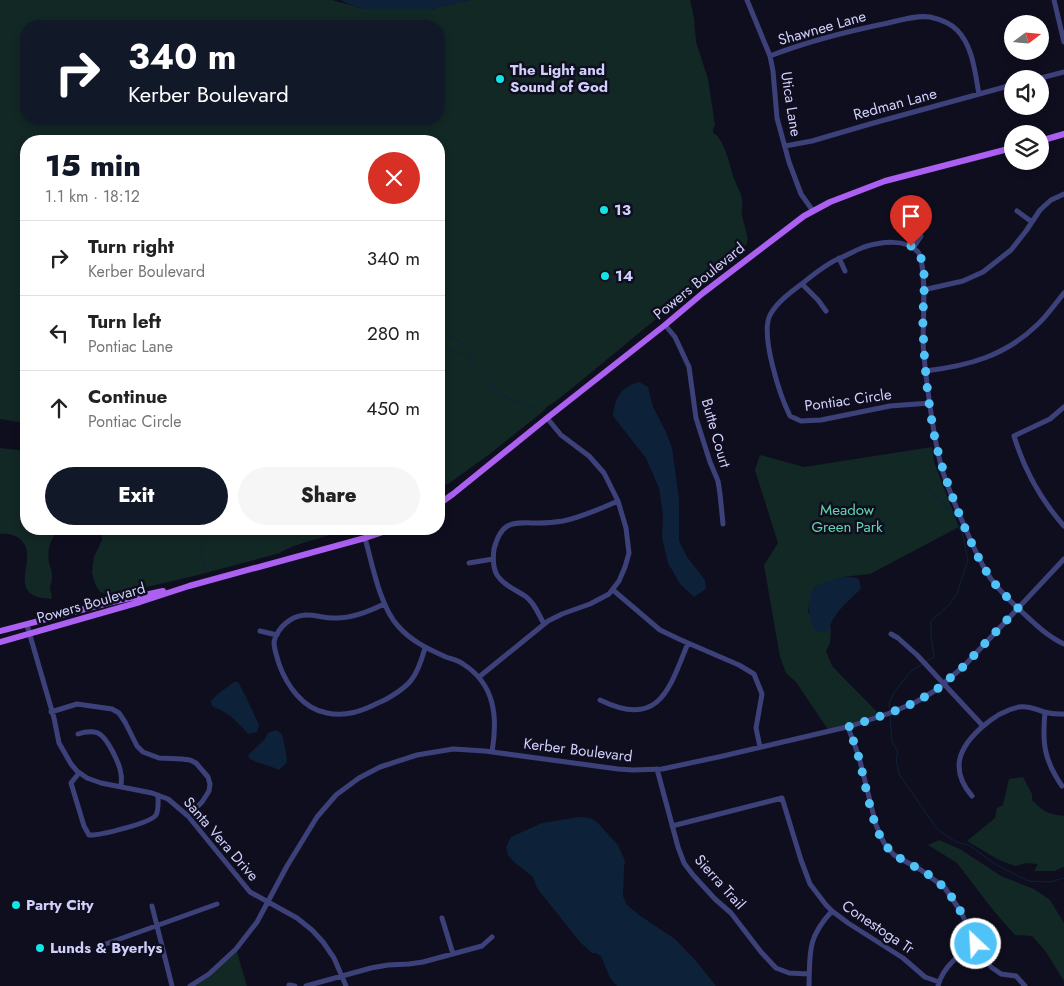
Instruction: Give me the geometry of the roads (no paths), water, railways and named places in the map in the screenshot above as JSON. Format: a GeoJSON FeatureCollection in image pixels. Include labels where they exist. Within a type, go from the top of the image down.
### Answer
{"type":"FeatureCollection","features":[{"type":"Feature","properties":{"kind":"main road"},"geometry":{"type":"LineString","coordinates":[[1049,138],[1064,134]]}},
{"type":"Feature","properties":{"kind":"main road","name":"Powers Boulevard"},"geometry":{"type":"LineString","coordinates":[[445,500],[703,293],[804,216],[830,202],[885,181],[1004,150]]}},
{"type":"Feature","properties":{"kind":"main road","name":"Powers Boulevard"},"geometry":{"type":"LineString","coordinates":[[0,642],[131,605],[189,586],[374,535]]}},
{"type":"Feature","properties":{"kind":"main road","name":"Powers Boulevard"},"geometry":{"type":"LineString","coordinates":[[0,631],[112,602],[189,586]]}},
{"type":"Feature","properties":{"kind":"street","name":"Utica Lane"},"geometry":{"type":"LineString","coordinates":[[746,0],[770,56],[778,118],[789,162],[801,194],[813,211]]}},
{"type":"Feature","properties":{"kind":"street"},"geometry":{"type":"LineString","coordinates":[[1054,0],[1064,42]]}},
{"type":"Feature","properties":{"kind":"street","name":"Shawnee Lane"},"geometry":{"type":"LineString","coordinates":[[770,56],[856,30],[910,18],[928,17],[943,21],[955,28],[964,39],[972,60],[979,94]]}},
{"type":"Feature","properties":{"kind":"street"},"geometry":{"type":"LineString","coordinates":[[1049,76],[1064,72]]}},
{"type":"Feature","properties":{"kind":"street","name":"Redman Lane"},"geometry":{"type":"LineString","coordinates":[[785,146],[812,141],[1004,87]]}},
{"type":"Feature","properties":{"kind":"street"},"geometry":{"type":"LineString","coordinates":[[923,290],[963,281],[983,272],[1011,250],[1026,232],[1040,210],[1051,200],[1064,194]]}},
{"type":"Feature","properties":{"kind":"street"},"geometry":{"type":"LineString","coordinates":[[1017,211],[1032,222]]}},
{"type":"Feature","properties":{"kind":"street"},"geometry":{"type":"LineString","coordinates":[[921,236],[913,248],[922,261],[924,273],[923,324],[925,372],[933,428],[942,468],[950,492],[976,552],[998,588],[1051,637],[1064,644]]}},
{"type":"Feature","properties":{"kind":"street","name":"Pontiac Circle"},"geometry":{"type":"LineString","coordinates":[[913,248],[902,242],[864,247],[820,269],[770,314],[767,323],[767,339],[784,404],[790,416],[801,421],[821,420],[890,406],[930,403]]}},
{"type":"Feature","properties":{"kind":"street"},"geometry":{"type":"LineString","coordinates":[[839,258],[845,271]]}},
{"type":"Feature","properties":{"kind":"street"},"geometry":{"type":"LineString","coordinates":[[802,284],[826,311]]}},
{"type":"Feature","properties":{"kind":"street"},"geometry":{"type":"LineString","coordinates":[[925,372],[974,363],[1010,346],[1036,326],[1064,293]]}},
{"type":"Feature","properties":{"kind":"street","name":"Butte Court"},"geometry":{"type":"LineString","coordinates":[[665,325],[675,337],[689,367],[696,418],[718,481],[723,524]]}},
{"type":"Feature","properties":{"kind":"street"},"geometry":{"type":"LineString","coordinates":[[1064,407],[1050,418],[1014,436],[1036,487],[1064,526]]}},
{"type":"Feature","properties":{"kind":"street"},"geometry":{"type":"LineString","coordinates":[[479,676],[544,624],[562,614],[590,604],[609,594],[619,581],[629,553],[626,528],[618,501],[604,473],[589,456],[561,435],[547,418]]}},
{"type":"Feature","properties":{"kind":"street"},"geometry":{"type":"LineString","coordinates":[[544,624],[526,597],[497,576],[493,559],[496,541],[500,533],[508,525],[518,522],[543,523],[562,521],[580,517],[618,501]]}},
{"type":"Feature","properties":{"kind":"street"},"geometry":{"type":"LineString","coordinates":[[365,538],[384,604],[388,614],[397,626],[425,648],[462,663],[479,676],[487,689],[492,701],[495,727],[492,752]]}},
{"type":"Feature","properties":{"kind":"street"},"geometry":{"type":"LineString","coordinates":[[469,563],[493,559]]}},
{"type":"Feature","properties":{"kind":"street","name":"Kerber Boulevard"},"geometry":{"type":"LineString","coordinates":[[190,986],[209,974],[236,949],[257,922],[287,866],[317,817],[336,795],[359,778],[380,767],[417,755],[454,749],[492,752],[618,769],[662,769],[848,727],[916,702],[944,684],[964,666],[1064,559]]}},
{"type":"Feature","properties":{"kind":"street"},"geometry":{"type":"LineString","coordinates":[[613,590],[660,630],[739,665],[754,674],[762,694],[756,728],[760,747]]}},
{"type":"Feature","properties":{"kind":"street"},"geometry":{"type":"LineString","coordinates":[[384,604],[369,612],[349,617],[336,618],[309,614],[293,618],[285,624],[274,640],[277,659],[283,675],[298,697],[312,708],[326,713],[343,715],[360,712],[382,702],[412,680],[421,663],[425,648]]}},
{"type":"Feature","properties":{"kind":"street"},"geometry":{"type":"LineString","coordinates":[[28,624],[59,743],[71,764],[79,773],[71,783],[84,826],[89,834],[94,836],[150,820],[158,812],[158,795]]}},
{"type":"Feature","properties":{"kind":"street"},"geometry":{"type":"LineString","coordinates":[[260,631],[277,635]]}},
{"type":"Feature","properties":{"kind":"street"},"geometry":{"type":"LineString","coordinates":[[890,634],[898,638],[917,655],[983,726]]}},
{"type":"Feature","properties":{"kind":"street"},"geometry":{"type":"LineString","coordinates":[[600,700],[624,710],[638,710],[654,704],[662,698],[673,680],[688,643]]}},
{"type":"Feature","properties":{"kind":"street"},"geometry":{"type":"LineString","coordinates":[[51,712],[77,704],[112,709],[119,713],[137,746],[143,752],[159,758],[190,760],[196,763],[208,777],[209,791],[202,802],[188,816]]}},
{"type":"Feature","properties":{"kind":"street"},"geometry":{"type":"LineString","coordinates":[[972,796],[962,783],[959,764],[960,755],[968,742],[983,726],[996,716],[1018,707],[1028,706],[1045,712],[1064,714]]}},
{"type":"Feature","properties":{"kind":"street"},"geometry":{"type":"LineString","coordinates":[[1045,712],[1044,741],[1046,753],[1053,774],[1062,786]]}},
{"type":"Feature","properties":{"kind":"street"},"geometry":{"type":"LineString","coordinates":[[848,727],[859,757],[876,824],[884,843],[894,855],[922,870],[945,888],[961,912],[976,944],[991,967],[1001,974],[1016,976],[1025,986]]}},
{"type":"Feature","properties":{"kind":"street"},"geometry":{"type":"LineString","coordinates":[[78,734],[92,732],[100,734],[106,741],[118,762],[121,786]]}},
{"type":"Feature","properties":{"kind":"street","name":"Sierra Trail"},"geometry":{"type":"LineString","coordinates":[[657,769],[684,863],[693,875],[731,913],[776,968],[789,972],[809,974]]}},
{"type":"Feature","properties":{"kind":"street","name":"Santa Vera Drive"},"geometry":{"type":"LineString","coordinates":[[79,773],[101,783],[152,793],[168,799],[188,816],[250,892],[297,918],[312,930],[334,958],[346,986]]}},
{"type":"Feature","properties":{"kind":"street","name":"Conestoga Tr"},"geometry":{"type":"LineString","coordinates":[[672,826],[782,798],[810,884],[832,911],[903,958],[938,984]]}},
{"type":"Feature","properties":{"kind":"street"},"geometry":{"type":"LineString","coordinates":[[103,945],[217,904]]}},
{"type":"Feature","properties":{"kind":"street"},"geometry":{"type":"LineString","coordinates":[[152,906],[172,986]]}},
{"type":"Feature","properties":{"kind":"street"},"geometry":{"type":"LineString","coordinates":[[809,986],[810,948],[821,922],[832,911]]}},
{"type":"Feature","properties":{"kind":"street"},"geometry":{"type":"LineString","coordinates":[[442,918],[453,954]]}},
{"type":"Feature","properties":{"kind":"street"},"geometry":{"type":"LineString","coordinates":[[306,986],[371,968],[423,962],[482,946],[492,937]]}},
{"type":"Feature","properties":{"kind":"street"},"geometry":{"type":"LineString","coordinates":[[938,984],[949,964],[976,944]]}},
{"type":"Feature","properties":{"kind":"street"},"geometry":{"type":"LineString","coordinates":[[289,985],[295,986]]}},
{"type":"Feature","properties":{"kind":"water"},"geometry":{"type":"Polygon","coordinates":[[[341,0],[470,0],[431,9],[365,9],[341,0]]]}},
{"type":"Feature","properties":{"kind":"water"},"geometry":{"type":"Polygon","coordinates":[[[639,382],[648,387],[653,407],[672,448],[679,500],[679,541],[687,557],[705,580],[706,589],[694,597],[680,584],[668,563],[662,537],[663,515],[659,488],[646,458],[613,416],[615,403],[623,390],[639,382]]]}},
{"type":"Feature","properties":{"kind":"water"},"geometry":{"type":"Polygon","coordinates":[[[842,577],[859,579],[861,589],[836,615],[830,625],[831,629],[823,632],[816,631],[810,621],[809,614],[811,592],[822,584],[842,577]]]}},
{"type":"Feature","properties":{"kind":"water"},"geometry":{"type":"Polygon","coordinates":[[[234,682],[238,682],[259,725],[257,732],[248,734],[232,717],[212,706],[211,701],[234,682]]]}},
{"type":"Feature","properties":{"kind":"water"},"geometry":{"type":"Polygon","coordinates":[[[276,730],[282,734],[287,762],[279,770],[253,761],[248,755],[265,739],[268,733],[276,730]]]}},
{"type":"Feature","properties":{"kind":"water"},"geometry":{"type":"Polygon","coordinates":[[[579,817],[590,818],[597,822],[618,845],[625,861],[623,896],[627,905],[675,939],[716,986],[617,986],[610,978],[601,956],[592,953],[580,942],[537,888],[533,877],[508,855],[506,847],[511,837],[542,823],[579,817]]]}},
{"type":"Feature","properties":{"kind":"waterway"},"geometry":{"type":"LineString","coordinates":[[445,336],[460,342],[473,361]]}},
{"type":"Feature","properties":{"kind":"waterway"},"geometry":{"type":"LineString","coordinates":[[445,350],[458,352],[465,356],[499,392],[514,401],[536,409]]}},
{"type":"Feature","properties":{"kind":"waterway"},"geometry":{"type":"LineString","coordinates":[[926,662],[934,657],[931,621],[949,605],[957,594],[968,560],[963,536],[954,517],[927,486]]}},
{"type":"Feature","properties":{"kind":"waterway"},"geometry":{"type":"LineString","coordinates":[[203,565],[202,541],[204,535]]}},
{"type":"Feature","properties":{"kind":"waterway"},"geometry":{"type":"LineString","coordinates":[[890,711],[889,703],[895,691],[911,671],[923,664]]}},
{"type":"Feature","properties":{"kind":"waterway"},"geometry":{"type":"LineString","coordinates":[[890,715],[892,741],[898,752],[896,759],[899,774],[937,829],[956,842],[969,845],[995,864],[1028,881],[1050,882],[1064,878]]}},
{"type":"Feature","properties":{"kind":"place","name":"The Light and Sound of God"},"geometry":{"type":"Point","coordinates":[500,79]}},
{"type":"Feature","properties":{"kind":"place","name":"13"},"geometry":{"type":"Point","coordinates":[604,210]}},
{"type":"Feature","properties":{"kind":"place","name":"14"},"geometry":{"type":"Point","coordinates":[605,276]}},
{"type":"Feature","properties":{"kind":"place","name":"Party City"},"geometry":{"type":"Point","coordinates":[16,905]}},
{"type":"Feature","properties":{"kind":"place","name":"Lunds & Byerlys"},"geometry":{"type":"Point","coordinates":[40,948]}},
{"type":"Feature","properties":{"kind":"park label","name":"Meadow Green Park"},"geometry":{"type":"Point","coordinates":[847,518]}}]}
